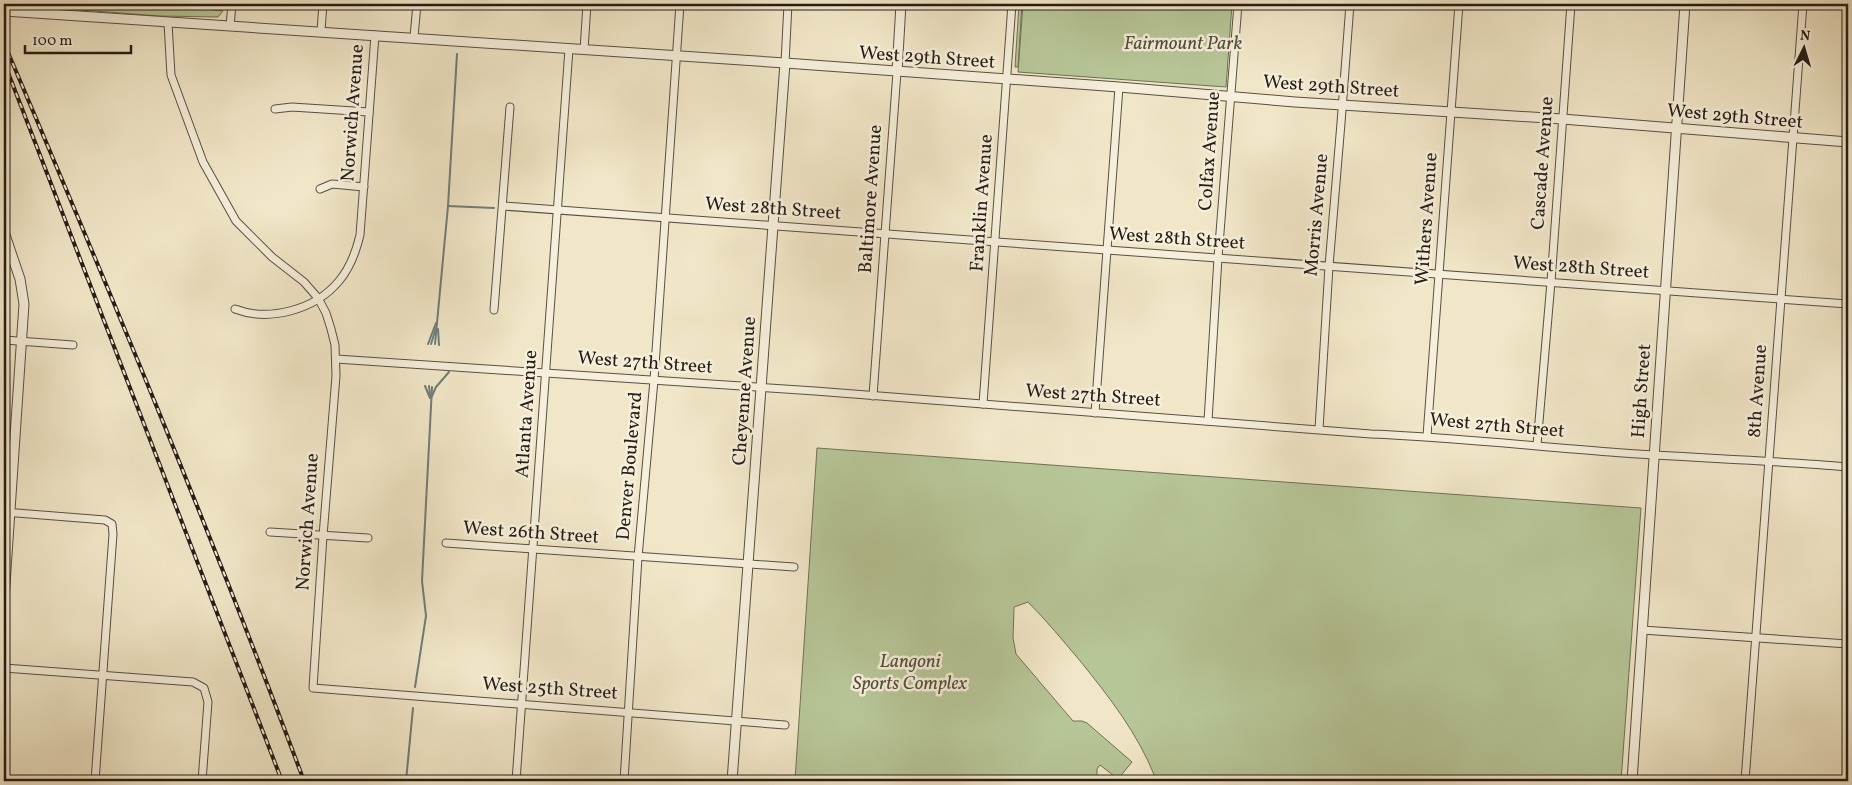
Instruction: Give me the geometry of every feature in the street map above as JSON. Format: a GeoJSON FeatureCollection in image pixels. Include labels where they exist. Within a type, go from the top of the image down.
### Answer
{"type":"FeatureCollection","features":[{"type":"Feature","properties":{"kind":"street"},"geometry":{"type":"LineString","coordinates":[[230,26],[232,4]]}},
{"type":"Feature","properties":{"kind":"street","name":"Norwich Avenue"},"geometry":{"type":"LineString","coordinates":[[321,31],[323,4]]}},
{"type":"Feature","properties":{"kind":"street"},"geometry":{"type":"LineString","coordinates":[[414,37],[417,4]]}},
{"type":"Feature","properties":{"kind":"street"},"geometry":{"type":"LineString","coordinates":[[584,50],[587,4]]}},
{"type":"Feature","properties":{"kind":"street","name":"Denver Boulevard"},"geometry":{"type":"LineString","coordinates":[[624,781],[630,711],[638,557],[654,380],[680,4]]}},
{"type":"Feature","properties":{"kind":"street","name":"Cheyenne Avenue"},"geometry":{"type":"LineString","coordinates":[[732,781],[762,388],[788,4]]}},
{"type":"Feature","properties":{"kind":"street","name":"Baltimore Avenue"},"geometry":{"type":"LineString","coordinates":[[873,396],[901,4]]}},
{"type":"Feature","properties":{"kind":"street","name":"Franklin Avenue"},"geometry":{"type":"LineString","coordinates":[[983,404],[1012,4]]}},
{"type":"Feature","properties":{"kind":"street","name":"Colfax Avenue"},"geometry":{"type":"LineString","coordinates":[[1208,421],[1218,258],[1238,4]]}},
{"type":"Feature","properties":{"kind":"street","name":"Morris Avenue"},"geometry":{"type":"LineString","coordinates":[[1319,429],[1328,266],[1350,4]]}},
{"type":"Feature","properties":{"kind":"street","name":"Withers Avenue"},"geometry":{"type":"LineString","coordinates":[[1427,436],[1459,4]]}},
{"type":"Feature","properties":{"kind":"street","name":"Cascade Avenue"},"geometry":{"type":"LineString","coordinates":[[1538,445],[1571,4]]}},
{"type":"Feature","properties":{"kind":"street","name":"High Street"},"geometry":{"type":"LineString","coordinates":[[1632,781],[1684,4]]}},
{"type":"Feature","properties":{"kind":"street","name":"8th Avenue"},"geometry":{"type":"LineString","coordinates":[[1745,781],[1803,4]]}},
{"type":"Feature","properties":{"kind":"street","name":"West 29th Street"},"geometry":{"type":"LineString","coordinates":[[4,11],[785,63],[1506,117],[1562,119],[1848,142]]}},
{"type":"Feature","properties":{"kind":"street","name":"Norwich Avenue"},"geometry":{"type":"LineString","coordinates":[[168,23],[171,75],[208,170],[236,221],[272,257],[304,282],[318,298],[326,313],[333,337],[336,376],[313,688]]}},
{"type":"Feature","properties":{"kind":"street","name":"Norwich Avenue"},"geometry":{"type":"LineString","coordinates":[[235,309],[247,314],[271,314],[296,309],[329,291],[339,281],[354,254],[360,235],[375,35]]}},
{"type":"Feature","properties":{"kind":"street","name":"Atlanta Avenue"},"geometry":{"type":"LineString","coordinates":[[516,781],[569,49]]}},
{"type":"Feature","properties":{"kind":"street"},"geometry":{"type":"LineString","coordinates":[[1096,413],[1119,87]]}},
{"type":"Feature","properties":{"kind":"street"},"geometry":{"type":"LineString","coordinates":[[275,109],[292,107],[369,112]]}},
{"type":"Feature","properties":{"kind":"street"},"geometry":{"type":"LineString","coordinates":[[494,310],[510,107]]}},
{"type":"Feature","properties":{"kind":"street"},"geometry":{"type":"LineString","coordinates":[[320,189],[325,185],[332,184],[364,186]]}},
{"type":"Feature","properties":{"kind":"street","name":"West 28th Street"},"geometry":{"type":"LineString","coordinates":[[503,206],[1848,304]]}},
{"type":"Feature","properties":{"kind":"street"},"geometry":{"type":"LineString","coordinates":[[4,232],[23,292],[24,304],[7,512],[4,599]]}},
{"type":"Feature","properties":{"kind":"street"},"geometry":{"type":"LineString","coordinates":[[4,340],[73,345]]}},
{"type":"Feature","properties":{"kind":"street","name":"West 27th Street"},"geometry":{"type":"LineString","coordinates":[[336,359],[546,372],[1427,436],[1654,455],[1848,467]]}},
{"type":"Feature","properties":{"kind":"street"},"geometry":{"type":"LineString","coordinates":[[7,512],[105,520],[112,524],[113,534],[95,781]]}},
{"type":"Feature","properties":{"kind":"street"},"geometry":{"type":"LineString","coordinates":[[270,532],[368,538]]}},
{"type":"Feature","properties":{"kind":"street","name":"West 26th Street"},"geometry":{"type":"LineString","coordinates":[[446,542],[794,567]]}},
{"type":"Feature","properties":{"kind":"street"},"geometry":{"type":"LineString","coordinates":[[1642,630],[1848,644]]}},
{"type":"Feature","properties":{"kind":"street"},"geometry":{"type":"LineString","coordinates":[[4,668],[193,682],[204,688],[208,702],[202,781]]}},
{"type":"Feature","properties":{"kind":"street","name":"West 25th Street"},"geometry":{"type":"LineString","coordinates":[[313,688],[630,711],[784,725]]}},
{"type":"Feature","properties":{"kind":"green space"},"geometry":{"type":"Polygon","coordinates":[[[4,4],[187,4],[187,7],[223,11],[218,17],[159,16],[4,4]]]}},
{"type":"Feature","properties":{"kind":"green space"},"geometry":{"type":"Polygon","coordinates":[[[1019,4],[1022,4],[1018,67],[1015,67],[1019,4]]]}},
{"type":"Feature","properties":{"kind":"green space","name":"Fairmount Park"},"geometry":{"type":"Polygon","coordinates":[[[1023,4],[1232,4],[1226,87],[1018,72],[1023,4]]]}},
{"type":"Feature","properties":{"kind":"green space","name":"Langoni Sports Complex"},"geometry":{"type":"Polygon","coordinates":[[[817,448],[1641,508],[1621,781],[1206,781],[1155,777],[1132,731],[1113,703],[1081,662],[1028,602],[1014,607],[1013,638],[1016,654],[1073,721],[1087,723],[1132,762],[1118,779],[1100,765],[1097,769],[1097,781],[795,781],[817,448]]]}},
{"type":"Feature","properties":{"kind":"waterway"},"geometry":{"type":"LineString","coordinates":[[435,344],[448,206],[457,54]]}},
{"type":"Feature","properties":{"kind":"waterway"},"geometry":{"type":"LineString","coordinates":[[448,206],[494,208]]}},
{"type":"Feature","properties":{"kind":"waterway"},"geometry":{"type":"LineString","coordinates":[[428,344],[436,323]]}},
{"type":"Feature","properties":{"kind":"waterway"},"geometry":{"type":"LineString","coordinates":[[431,344],[436,328]]}},
{"type":"Feature","properties":{"kind":"waterway"},"geometry":{"type":"LineString","coordinates":[[438,329],[439,345]]}},
{"type":"Feature","properties":{"kind":"waterway"},"geometry":{"type":"LineString","coordinates":[[431,398],[436,387],[449,372]]}},
{"type":"Feature","properties":{"kind":"waterway"},"geometry":{"type":"LineString","coordinates":[[425,386],[430,398]]}},
{"type":"Feature","properties":{"kind":"waterway"},"geometry":{"type":"LineString","coordinates":[[429,386],[430,395]]}},
{"type":"Feature","properties":{"kind":"waterway"},"geometry":{"type":"LineString","coordinates":[[415,687],[426,616],[422,581],[432,387]]}},
{"type":"Feature","properties":{"kind":"waterway"},"geometry":{"type":"LineString","coordinates":[[406,781],[413,708]]}},
{"type":"Feature","properties":{"kind":"railway"},"geometry":{"type":"LineString","coordinates":[[4,43],[158,410],[233,595],[304,781]]}},
{"type":"Feature","properties":{"kind":"railway"},"geometry":{"type":"LineString","coordinates":[[4,62],[282,781]]}}]}
